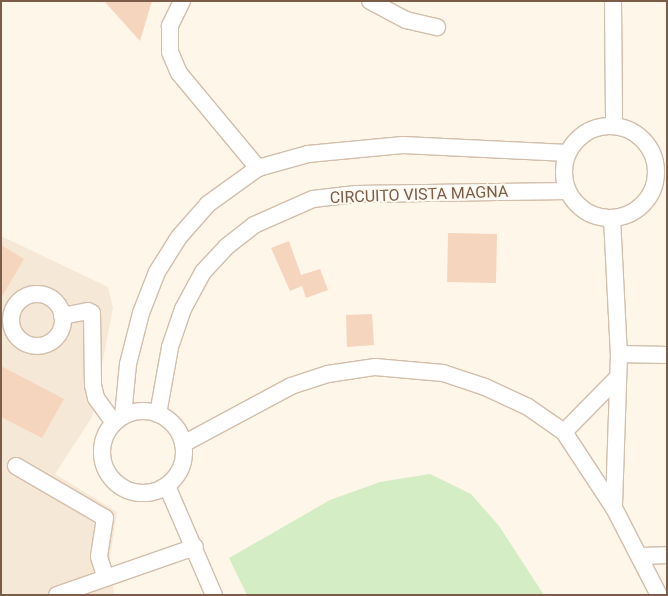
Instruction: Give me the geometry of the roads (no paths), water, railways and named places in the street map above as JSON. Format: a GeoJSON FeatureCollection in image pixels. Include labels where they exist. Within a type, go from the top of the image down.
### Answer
{"type":"FeatureCollection","features":[{"type":"Feature","properties":{"kind":"street"},"geometry":{"type":"LineString","coordinates":[[182,1],[170,26],[170,52],[179,73],[258,168]]}},
{"type":"Feature","properties":{"kind":"street"},"geometry":{"type":"LineString","coordinates":[[370,1],[406,20],[437,27]]}},
{"type":"Feature","properties":{"kind":"street"},"geometry":{"type":"LineString","coordinates":[[613,1],[614,126]]}},
{"type":"Feature","properties":{"kind":"street"},"geometry":{"type":"LineString","coordinates":[[600,126],[614,126],[630,130],[643,139],[662,167],[650,196],[627,215],[612,218],[586,212],[568,191],[564,166],[568,154],[587,132],[600,126]]}},
{"type":"Feature","properties":{"kind":"street"},"geometry":{"type":"LineString","coordinates":[[118,420],[146,411],[158,414],[169,421],[183,444],[181,467],[167,486],[141,494],[116,484],[102,460],[102,446],[118,420],[128,364],[141,313],[157,272],[179,237],[208,204],[258,168],[308,154],[403,145],[568,154]]}},
{"type":"Feature","properties":{"kind":"street","name":"CIRCUITO VISTA MAGNA"},"geometry":{"type":"LineString","coordinates":[[158,414],[170,347],[183,309],[203,272],[226,247],[254,225],[312,200],[356,194],[568,191]]}},
{"type":"Feature","properties":{"kind":"street"},"geometry":{"type":"LineString","coordinates":[[612,218],[619,354],[614,508]]}},
{"type":"Feature","properties":{"kind":"street"},"geometry":{"type":"LineString","coordinates":[[62,316],[88,311],[92,313],[93,385],[96,398],[118,420]]}},
{"type":"Feature","properties":{"kind":"street"},"geometry":{"type":"LineString","coordinates":[[619,354],[667,355]]}},
{"type":"Feature","properties":{"kind":"street"},"geometry":{"type":"LineString","coordinates":[[183,444],[291,386],[328,374],[375,367],[442,373],[485,387],[528,407],[564,432],[614,508],[642,556],[659,595]]}},
{"type":"Feature","properties":{"kind":"street"},"geometry":{"type":"LineString","coordinates":[[564,432],[618,377]]}},
{"type":"Feature","properties":{"kind":"street"},"geometry":{"type":"LineString","coordinates":[[16,466],[105,518],[99,557],[106,578]]}},
{"type":"Feature","properties":{"kind":"street"},"geometry":{"type":"LineString","coordinates":[[167,486],[195,547],[214,595]]}},
{"type":"Feature","properties":{"kind":"street"},"geometry":{"type":"LineString","coordinates":[[57,595],[195,547]]}},
{"type":"Feature","properties":{"kind":"street"},"geometry":{"type":"LineString","coordinates":[[642,556],[667,555]]}}]}
